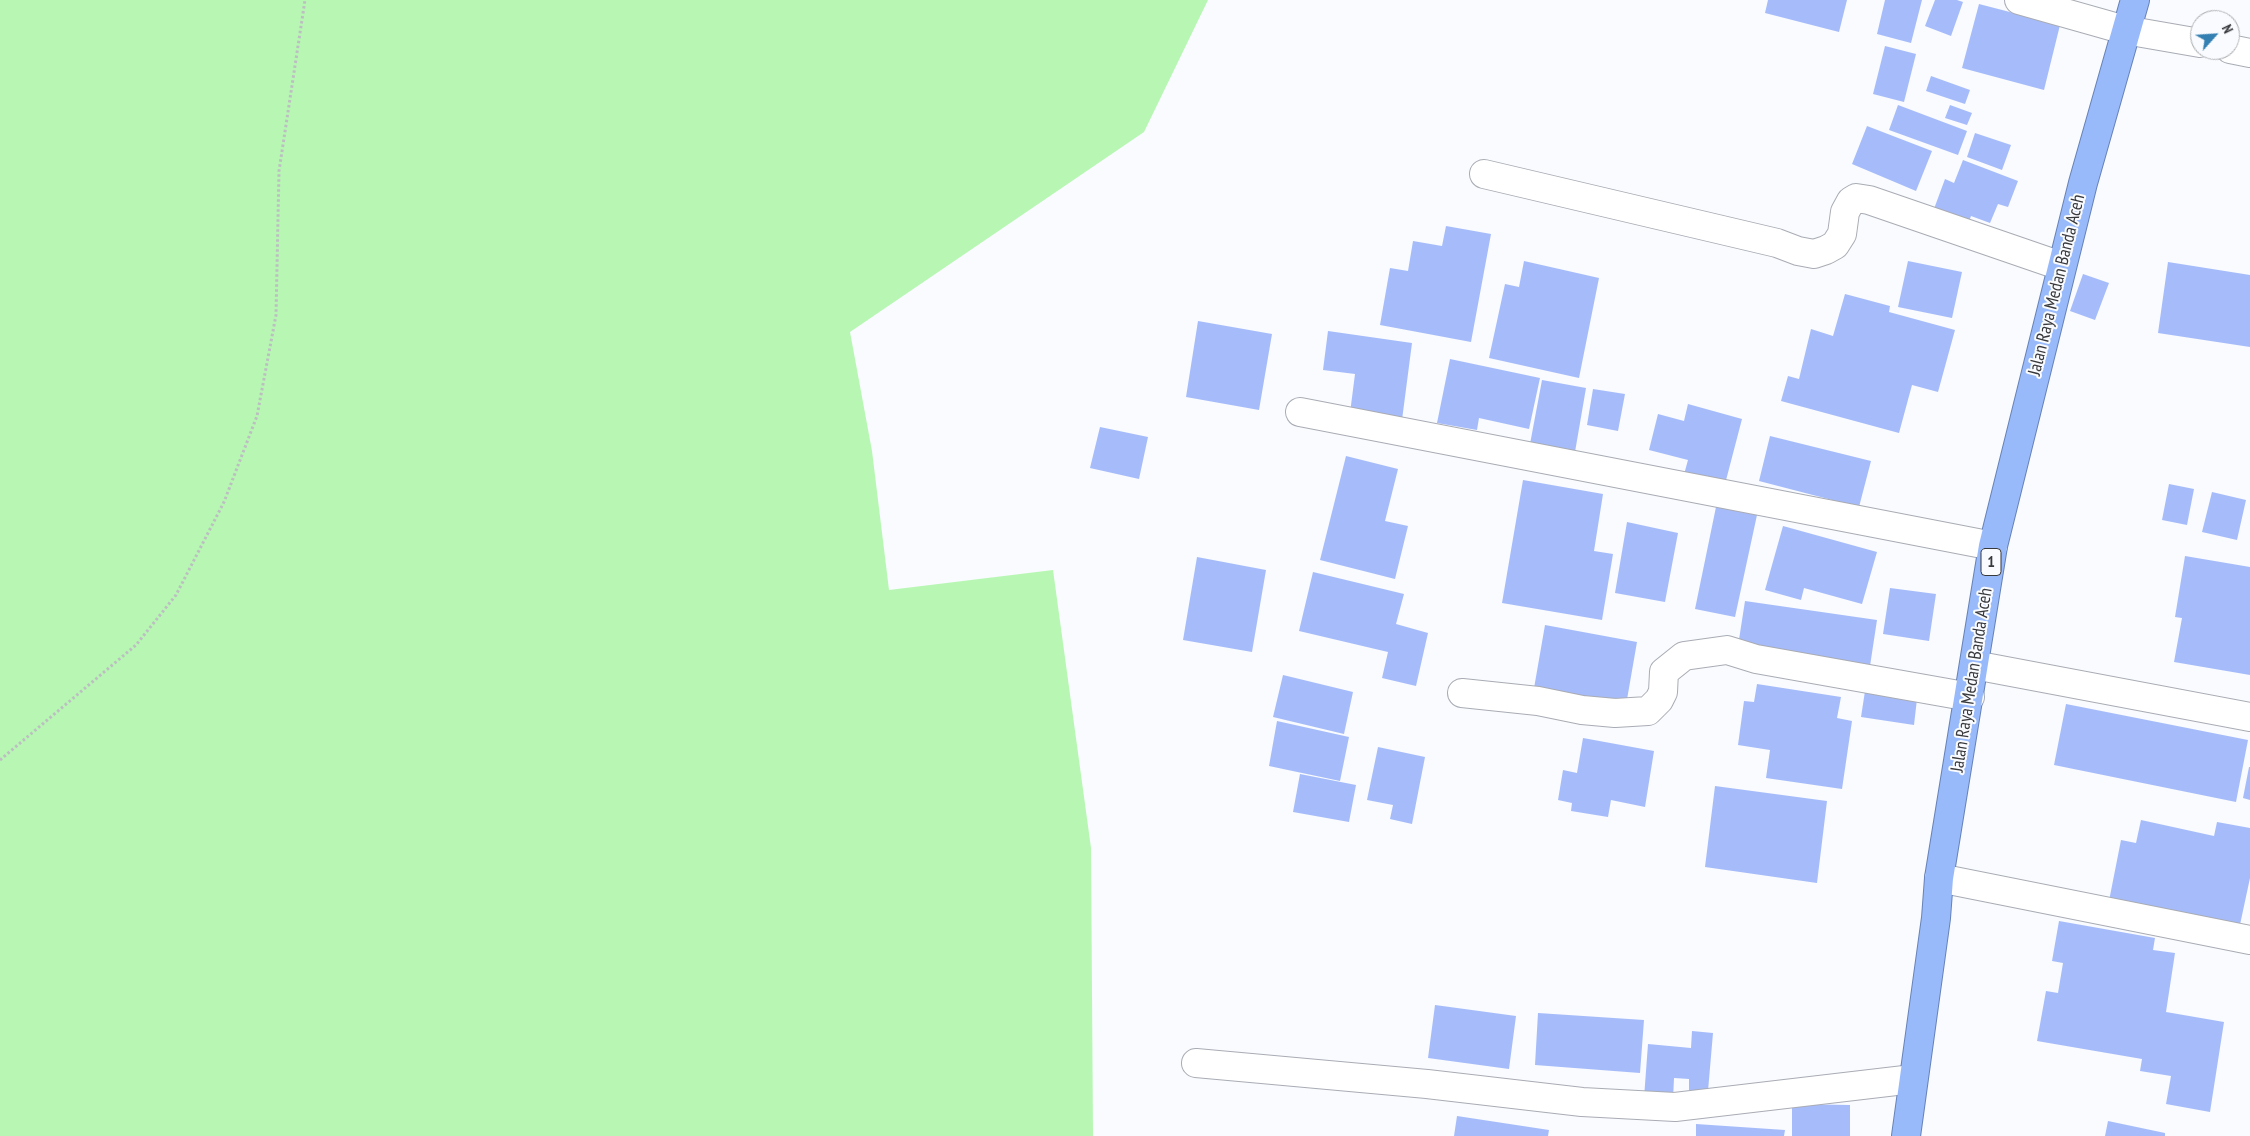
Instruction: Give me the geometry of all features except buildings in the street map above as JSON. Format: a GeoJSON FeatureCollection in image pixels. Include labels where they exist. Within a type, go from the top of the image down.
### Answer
{"type":"FeatureCollection","features":[{"type":"Feature","properties":{"kind":"highway","name":"Jalan Raya Medan Banda Aceh"},"geometry":{"type":"LineString","coordinates":[[1906,1136],[1936,918],[1939,878],[1970,697],[1993,546],[2062,266],[2134,0]]}},
{"type":"Feature","properties":{"kind":"street"},"geometry":{"type":"LineString","coordinates":[[2019,0],[2125,30],[2190,42]]}},
{"type":"Feature","properties":{"kind":"street"},"geometry":{"type":"LineString","coordinates":[[1484,174],[1777,243],[1798,251],[1814,254],[1835,245],[1842,234],[1846,212],[1851,201],[1856,198],[1869,200],[2062,266]]}},
{"type":"Feature","properties":{"kind":"street"},"geometry":{"type":"LineString","coordinates":[[1300,412],[1993,546]]}},
{"type":"Feature","properties":{"kind":"street"},"geometry":{"type":"LineString","coordinates":[[1462,693],[1538,701],[1582,710],[1615,713],[1648,712],[1664,692],[1664,672],[1684,656],[1727,650],[1756,659],[1970,697]]}},
{"type":"Feature","properties":{"kind":"street"},"geometry":{"type":"LineString","coordinates":[[1974,665],[2250,717]]}},
{"type":"Feature","properties":{"kind":"street"},"geometry":{"type":"LineString","coordinates":[[1939,878],[2250,940]]}},
{"type":"Feature","properties":{"kind":"street"},"geometry":{"type":"LineString","coordinates":[[1196,1064],[1427,1084],[1582,1102],[1675,1107],[1913,1079]]}},
{"type":"Feature","properties":{"kind":"path"},"geometry":{"type":"LineString","coordinates":[[0,760],[136,645],[176,595],[224,502],[257,416],[276,315],[279,171],[305,0]]}},
{"type":"Feature","properties":{"kind":"green space"},"geometry":{"type":"Polygon","coordinates":[[[0,0],[1208,0],[1144,132],[850,332],[872,451],[889,590],[1053,570],[1091,848],[1093,1136],[0,1136],[0,0]]]}}]}
